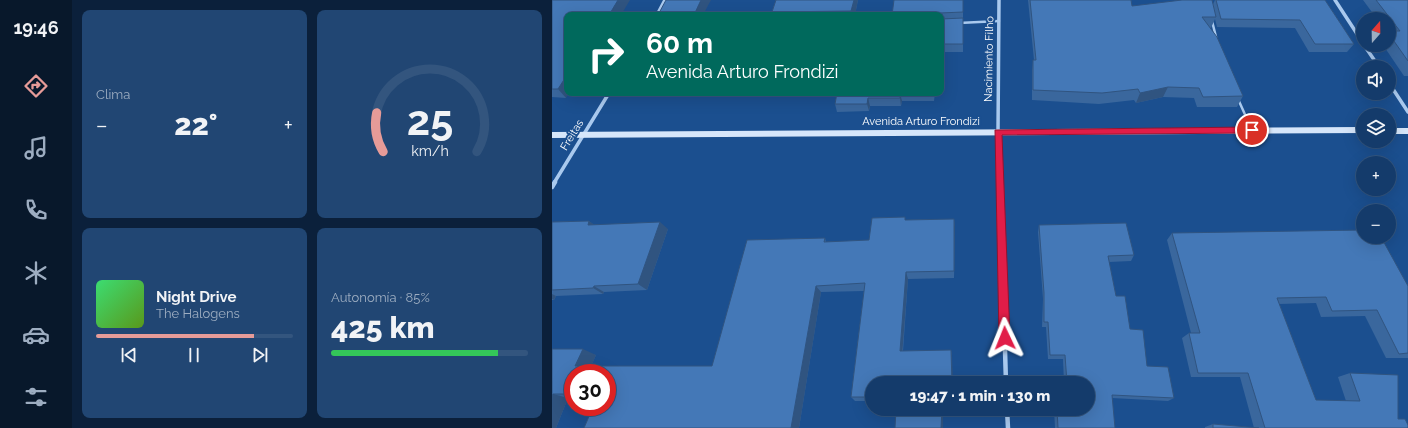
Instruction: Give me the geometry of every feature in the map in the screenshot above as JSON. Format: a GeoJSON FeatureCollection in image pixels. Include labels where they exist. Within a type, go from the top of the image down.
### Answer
{"type":"FeatureCollection","features":[{"type":"Feature","properties":{"kind":"main road","name":"Avenida Arturo Frondizi"},"geometry":{"type":"LineString","coordinates":[[552,135],[1356,130]]}},
{"type":"Feature","properties":{"kind":"main road"},"geometry":{"type":"LineString","coordinates":[[1396,131],[1408,131]]}},
{"type":"Feature","properties":{"kind":"street"},"geometry":{"type":"LineString","coordinates":[[658,12],[665,0]]}},
{"type":"Feature","properties":{"kind":"street","name":"Nacimiento Filho"},"geometry":{"type":"LineString","coordinates":[[999,0],[998,132],[1006,376]]}},
{"type":"Feature","properties":{"kind":"street"},"geometry":{"type":"LineString","coordinates":[[1334,0],[1356,32]]}},
{"type":"Feature","properties":{"kind":"street"},"geometry":{"type":"LineString","coordinates":[[1396,94],[1408,112]]}},
{"type":"Feature","properties":{"kind":"street","name":"Freitas"},"geometry":{"type":"LineString","coordinates":[[552,187],[607,96]]}},
{"type":"Feature","properties":{"kind":"street"},"geometry":{"type":"LineString","coordinates":[[1007,416],[1008,428]]}},
{"type":"Feature","properties":{"kind":"lane"},"geometry":{"type":"LineString","coordinates":[[1211,15],[1217,45]]}},
{"type":"Feature","properties":{"kind":"lane"},"geometry":{"type":"LineString","coordinates":[[956,23],[999,20]]}},
{"type":"Feature","properties":{"kind":"lane"},"geometry":{"type":"LineString","coordinates":[[1237,95],[1252,130]]}},
{"type":"Feature","properties":{"kind":"building"},"geometry":{"type":"Polygon","coordinates":[[[552,0],[618,0],[611,12],[564,12],[564,80],[558,89],[552,89],[552,0]]]}},
{"type":"Feature","properties":{"kind":"building"},"geometry":{"type":"Polygon","coordinates":[[[666,0],[701,0],[695,12],[660,12],[666,0]]]}},
{"type":"Feature","properties":{"kind":"building"},"geometry":{"type":"Polygon","coordinates":[[[776,0],[854,0],[851,11],[772,12],[776,0]]]}},
{"type":"Feature","properties":{"kind":"building"},"geometry":{"type":"Polygon","coordinates":[[[894,0],[963,0],[963,12],[892,12],[894,0]]]}},
{"type":"Feature","properties":{"kind":"building"},"geometry":{"type":"Polygon","coordinates":[[[1030,0],[1131,0],[1132,6],[1182,0],[1212,0],[1216,17],[1202,17],[1217,37],[1243,96],[1203,97],[1199,88],[1168,87],[1140,93],[1138,89],[1102,93],[1033,90],[1033,60],[1036,60],[1030,0]]]}},
{"type":"Feature","properties":{"kind":"building"},"geometry":{"type":"Polygon","coordinates":[[[1216,0],[1325,0],[1354,44],[1315,44],[1300,20],[1221,19],[1216,0]]]}},
{"type":"Feature","properties":{"kind":"building"},"geometry":{"type":"Polygon","coordinates":[[[1376,0],[1408,0],[1408,61],[1396,44],[1396,31],[1400,31],[1396,26],[1396,12],[1385,12],[1376,0]]]}},
{"type":"Feature","properties":{"kind":"building"},"geometry":{"type":"Polygon","coordinates":[[[963,18],[963,44],[944,44],[944,19],[963,18]]]}},
{"type":"Feature","properties":{"kind":"building"},"geometry":{"type":"Polygon","coordinates":[[[836,96],[900,96],[900,98],[868,98],[867,104],[835,104],[836,96]]]}},
{"type":"Feature","properties":{"kind":"building"},"geometry":{"type":"Polygon","coordinates":[[[905,217],[905,220],[954,219],[954,271],[906,272],[900,351],[951,350],[952,376],[865,376],[865,397],[851,397],[865,283],[816,286],[791,428],[584,428],[589,416],[616,416],[616,366],[712,366],[747,240],[825,238],[824,242],[869,240],[872,218],[905,217]]]}},
{"type":"Feature","properties":{"kind":"building"},"geometry":{"type":"Polygon","coordinates":[[[589,221],[588,225],[660,222],[638,284],[552,290],[552,222],[589,221]]]}},
{"type":"Feature","properties":{"kind":"building"},"geometry":{"type":"Polygon","coordinates":[[[1126,223],[1134,255],[1108,256],[1116,296],[1125,296],[1130,329],[1143,330],[1147,366],[1168,367],[1174,398],[1112,395],[1115,428],[1058,428],[1057,416],[1095,416],[1095,376],[1066,376],[1065,355],[1050,355],[1048,322],[1044,322],[1044,293],[1039,225],[1126,223]]]}},
{"type":"Feature","properties":{"kind":"building"},"geometry":{"type":"Polygon","coordinates":[[[1356,230],[1356,244],[1385,244],[1408,286],[1408,353],[1399,354],[1377,310],[1332,311],[1326,297],[1277,298],[1316,400],[1360,401],[1350,373],[1398,375],[1398,419],[1405,419],[1408,428],[1265,428],[1248,373],[1198,373],[1189,333],[1200,333],[1172,233],[1356,230]]]}},
{"type":"Feature","properties":{"kind":"building"},"geometry":{"type":"Polygon","coordinates":[[[552,349],[583,349],[576,364],[564,364],[564,394],[553,394],[552,396],[552,349]]]}},
{"type":"Feature","properties":{"kind":"building"},"geometry":{"type":"Polygon","coordinates":[[[896,416],[942,416],[941,428],[895,428],[896,416]]]}},
{"type":"Feature","properties":{"kind":"building"},"geometry":{"type":"Polygon","coordinates":[[[1213,424],[1259,428],[1213,428],[1213,424]]]}},
{"type":"Feature","properties":{"kind":"route"},"geometry":{"type":"LineString","coordinates":[[1005,338],[998,132],[1252,130]]}}]}
